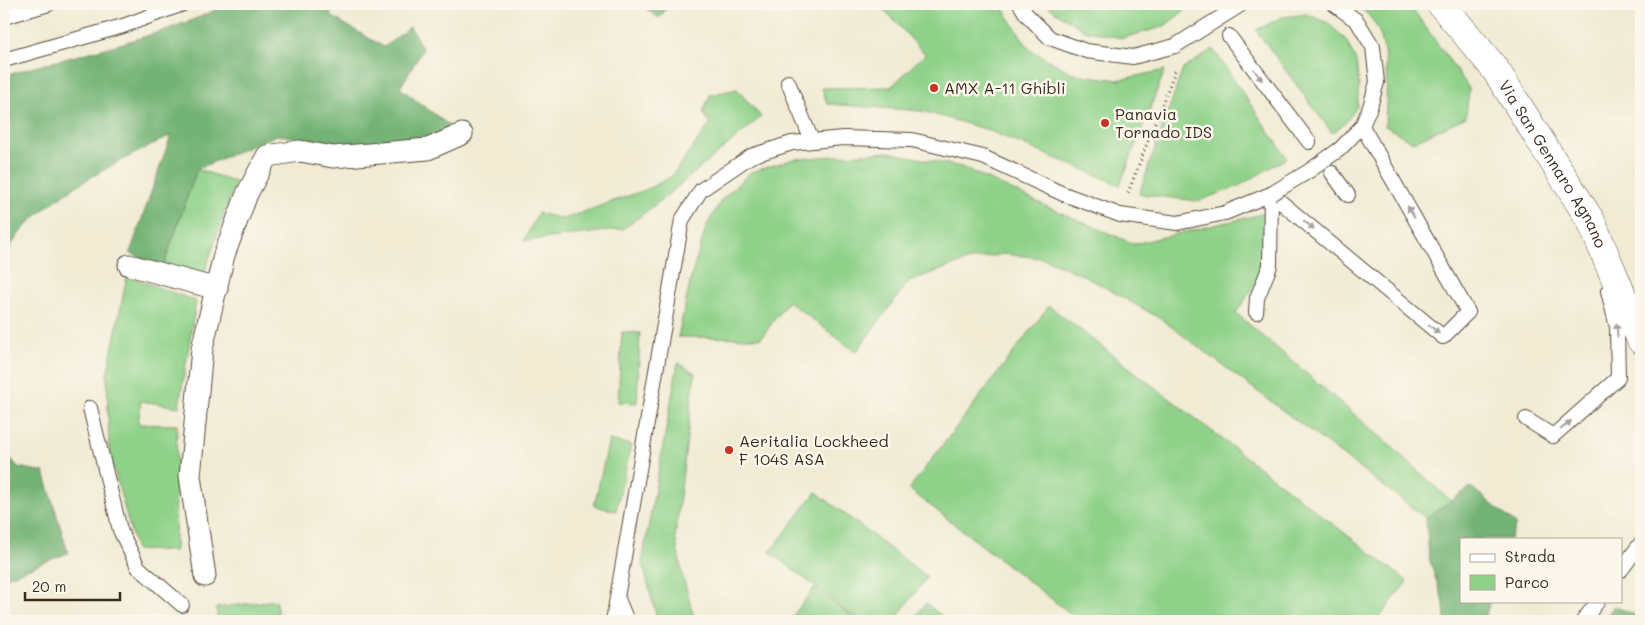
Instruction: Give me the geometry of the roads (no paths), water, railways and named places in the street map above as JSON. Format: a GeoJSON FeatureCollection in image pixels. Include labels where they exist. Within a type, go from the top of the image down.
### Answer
{"type":"FeatureCollection","features":[{"type":"Feature","properties":{"kind":"main road","name":"Via San Gennaro Agnano"},"geometry":{"type":"LineString","coordinates":[[1441,4],[1495,69],[1590,221],[1641,340]]}},
{"type":"Feature","properties":{"kind":"street"},"geometry":{"type":"LineString","coordinates":[[205,576],[190,476],[202,349],[224,255],[247,194],[267,156],[300,152],[334,157],[428,150],[462,134]]}},
{"type":"Feature","properties":{"kind":"street"},"geometry":{"type":"LineString","coordinates":[[129,265],[216,289]]}},
{"type":"Feature","properties":{"kind":"lane"},"geometry":{"type":"LineString","coordinates":[[4,17],[49,4]]}},
{"type":"Feature","properties":{"kind":"lane"},"geometry":{"type":"LineString","coordinates":[[4,60],[123,26],[183,4]]}},
{"type":"Feature","properties":{"kind":"lane"},"geometry":{"type":"LineString","coordinates":[[1020,4],[1026,14],[1050,38],[1086,51],[1132,57],[1175,46],[1242,4]]}},
{"type":"Feature","properties":{"kind":"lane"},"geometry":{"type":"LineString","coordinates":[[613,621],[682,220],[701,190],[751,156],[792,143],[842,138],[912,140],[983,157],[1061,193],[1120,215],[1177,223],[1225,213],[1272,194],[1309,171],[1340,149],[1362,126],[1377,82],[1373,47],[1357,21],[1334,4]]}},
{"type":"Feature","properties":{"kind":"lane"},"geometry":{"type":"LineString","coordinates":[[1229,36],[1309,142]]}},
{"type":"Feature","properties":{"kind":"lane"},"geometry":{"type":"LineString","coordinates":[[788,82],[812,141]]}},
{"type":"Feature","properties":{"kind":"lane"},"geometry":{"type":"LineString","coordinates":[[1272,194],[1443,337],[1468,312],[1362,126]]}},
{"type":"Feature","properties":{"kind":"lane"},"geometry":{"type":"LineString","coordinates":[[1332,173],[1348,196]]}},
{"type":"Feature","properties":{"kind":"lane"},"geometry":{"type":"LineString","coordinates":[[1256,312],[1257,298],[1270,266],[1272,194]]}},
{"type":"Feature","properties":{"kind":"lane"},"geometry":{"type":"LineString","coordinates":[[1526,419],[1552,436],[1618,378],[1618,327],[1590,221]]}},
{"type":"Feature","properties":{"kind":"lane"},"geometry":{"type":"LineString","coordinates":[[90,408],[120,530],[138,567],[182,605]]}},
{"type":"Feature","properties":{"kind":"lane"},"geometry":{"type":"LineString","coordinates":[[1622,569],[1641,543]]}},
{"type":"Feature","properties":{"kind":"lane"},"geometry":{"type":"LineString","coordinates":[[618,598],[627,621]]}},
{"type":"Feature","properties":{"kind":"lane"},"geometry":{"type":"LineString","coordinates":[[1582,621],[1597,602]]}},
{"type":"Feature","properties":{"kind":"place","name":"AMX A-11 Ghibli"},"geometry":{"type":"Point","coordinates":[934,88]}},
{"type":"Feature","properties":{"kind":"place","name":"Panavia Tornado IDS"},"geometry":{"type":"Point","coordinates":[1105,123]}},
{"type":"Feature","properties":{"kind":"place","name":"Aeritalia Lockheed F 104S ASA"},"geometry":{"type":"Point","coordinates":[729,450]}}]}
